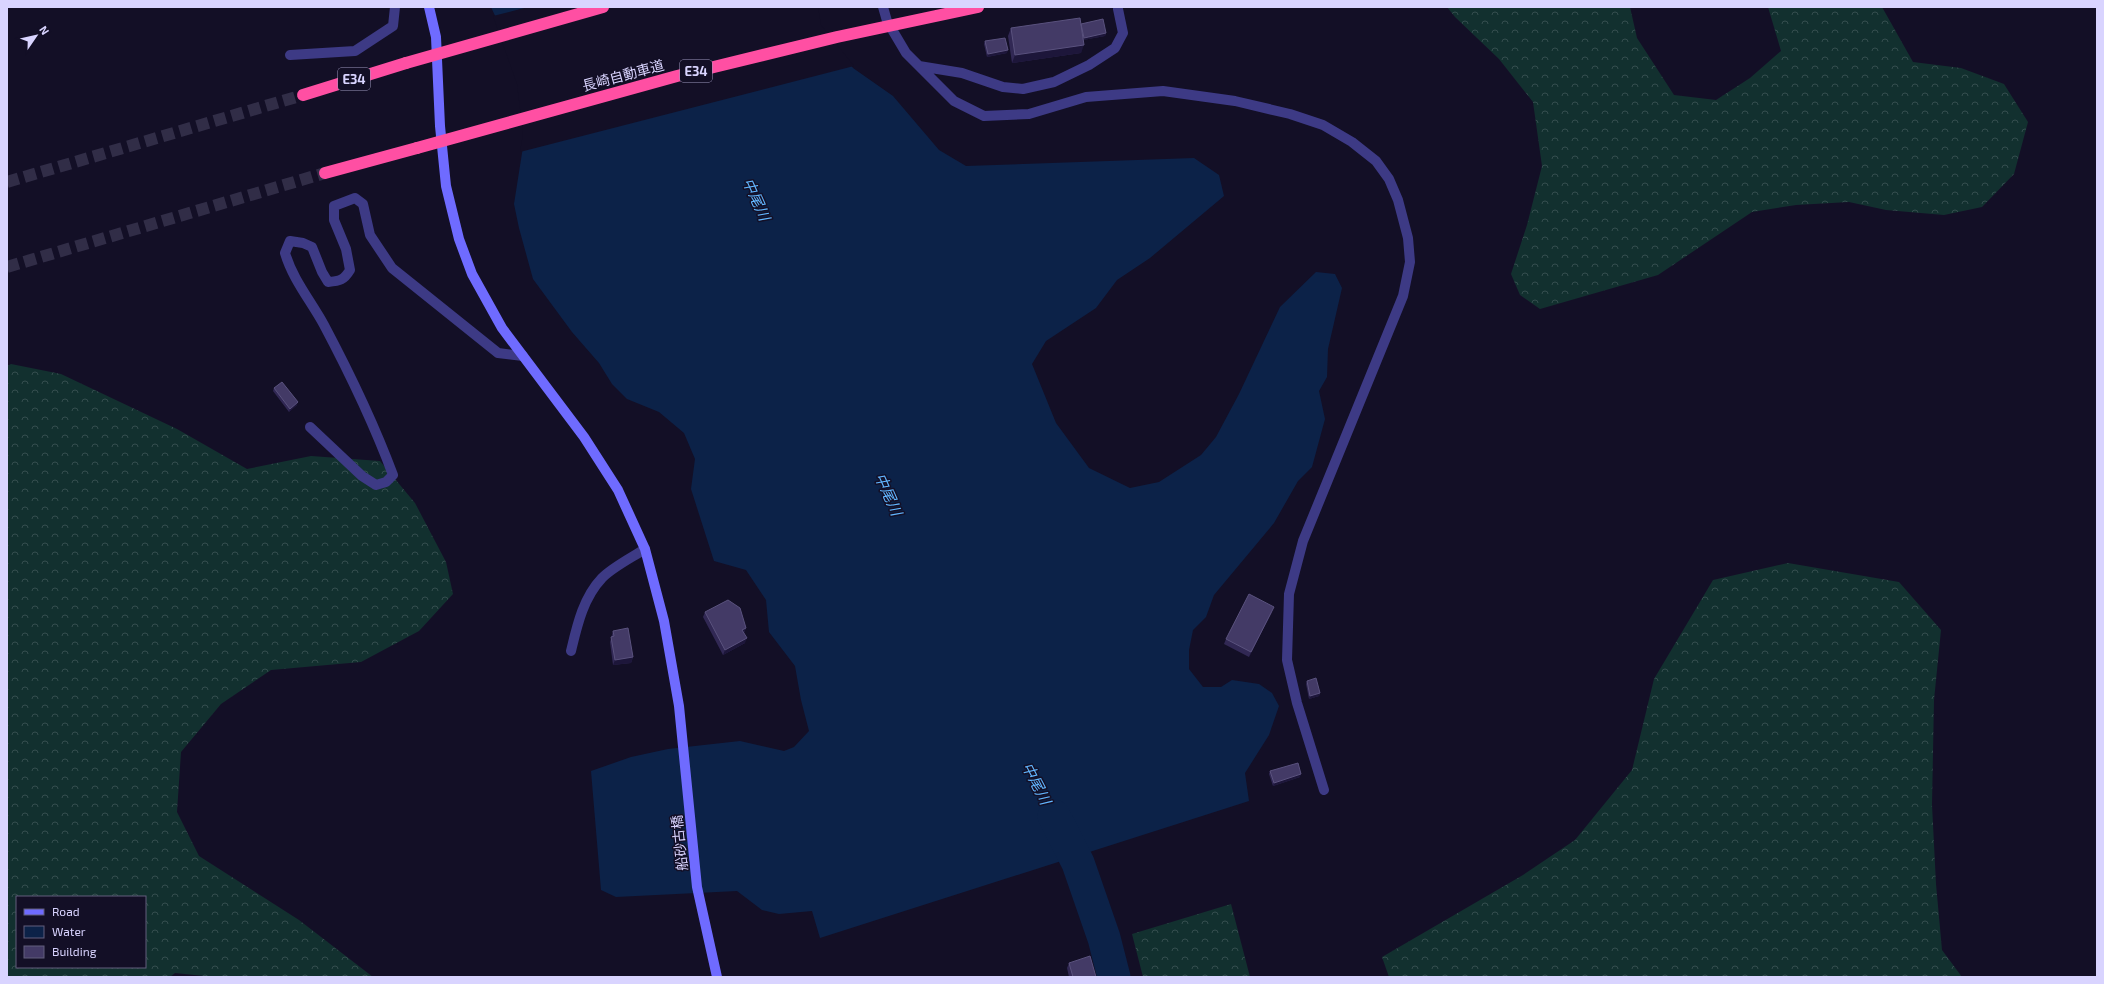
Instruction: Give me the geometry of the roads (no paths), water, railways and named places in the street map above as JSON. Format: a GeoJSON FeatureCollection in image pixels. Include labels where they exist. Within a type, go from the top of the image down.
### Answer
{"type":"FeatureCollection","features":[{"type":"Feature","properties":{"kind":"highway","name":"E34"},"geometry":{"type":"LineString","coordinates":[[303,95],[406,63],[603,7]]}},
{"type":"Feature","properties":{"kind":"highway","name":"長崎自動車道"},"geometry":{"type":"LineString","coordinates":[[325,173],[677,76],[837,37],[979,7]]}},
{"type":"Feature","properties":{"kind":"street"},"geometry":{"type":"LineString","coordinates":[[290,55],[355,51],[393,26],[396,7]]}},
{"type":"Feature","properties":{"kind":"street","name":"船砂古橋"},"geometry":{"type":"LineString","coordinates":[[429,7],[436,37],[440,126],[446,186],[459,239],[472,274],[502,328],[584,437],[618,490],[645,549],[664,621],[679,706],[697,887],[716,977]]}},
{"type":"Feature","properties":{"kind":"street"},"geometry":{"type":"LineString","coordinates":[[883,7],[887,21],[906,53],[954,102],[984,116],[1029,114],[1086,97],[1163,91],[1235,101],[1290,114],[1323,126],[1352,142],[1376,161],[1390,180],[1398,200],[1408,238],[1410,262],[1404,296],[1303,541],[1289,594],[1287,660],[1297,703],[1324,790]]}},
{"type":"Feature","properties":{"kind":"street"},"geometry":{"type":"LineString","coordinates":[[919,66],[962,74],[1003,87],[1023,89],[1054,82],[1089,66],[1116,48],[1124,33],[1118,9]]}},
{"type":"Feature","properties":{"kind":"street"},"geometry":{"type":"LineString","coordinates":[[310,427],[362,476],[376,485],[386,482],[393,475],[361,398],[323,324],[291,272],[285,254],[290,242],[303,244],[312,248],[328,282],[340,282],[346,277],[350,270],[346,249],[334,220],[334,206],[344,201],[355,198],[363,204],[370,235],[392,268],[498,354],[523,356]]}},
{"type":"Feature","properties":{"kind":"street"},"geometry":{"type":"LineString","coordinates":[[571,651],[577,625],[589,596],[602,578],[645,549]]}},
{"type":"Feature","properties":{"kind":"water"},"geometry":{"type":"Polygon","coordinates":[[[491,7],[816,7],[819,26],[853,68],[893,96],[939,150],[966,166],[1194,158],[1219,175],[1224,196],[1150,258],[1117,280],[1096,308],[1046,341],[1032,364],[1056,423],[1089,468],[1130,488],[1159,482],[1201,455],[1216,437],[1239,394],[1280,307],[1316,272],[1335,274],[1342,288],[1328,349],[1327,377],[1319,391],[1325,419],[1312,467],[1298,481],[1274,523],[1214,595],[1206,617],[1193,630],[1189,650],[1189,669],[1203,687],[1221,687],[1232,680],[1259,684],[1272,693],[1279,706],[1269,735],[1245,773],[1249,801],[820,938],[812,911],[779,914],[762,910],[737,891],[616,897],[601,890],[591,771],[631,757],[668,749],[740,741],[784,751],[794,747],[809,731],[801,700],[795,666],[769,632],[766,600],[746,570],[714,561],[691,489],[695,459],[684,433],[659,412],[627,399],[612,384],[599,363],[572,332],[533,279],[514,204],[525,134],[519,84],[491,7]]]}},
{"type":"Feature","properties":{"kind":"waterway","name":"中尾川"},"geometry":{"type":"LineString","coordinates":[[1054,816],[1078,863],[1104,938],[1114,977]]}},
{"type":"Feature","properties":{"kind":"tunnel"},"geometry":{"type":"LineString","coordinates":[[7,182],[303,95]]}},
{"type":"Feature","properties":{"kind":"tunnel"},"geometry":{"type":"LineString","coordinates":[[7,267],[325,173]]}}]}
